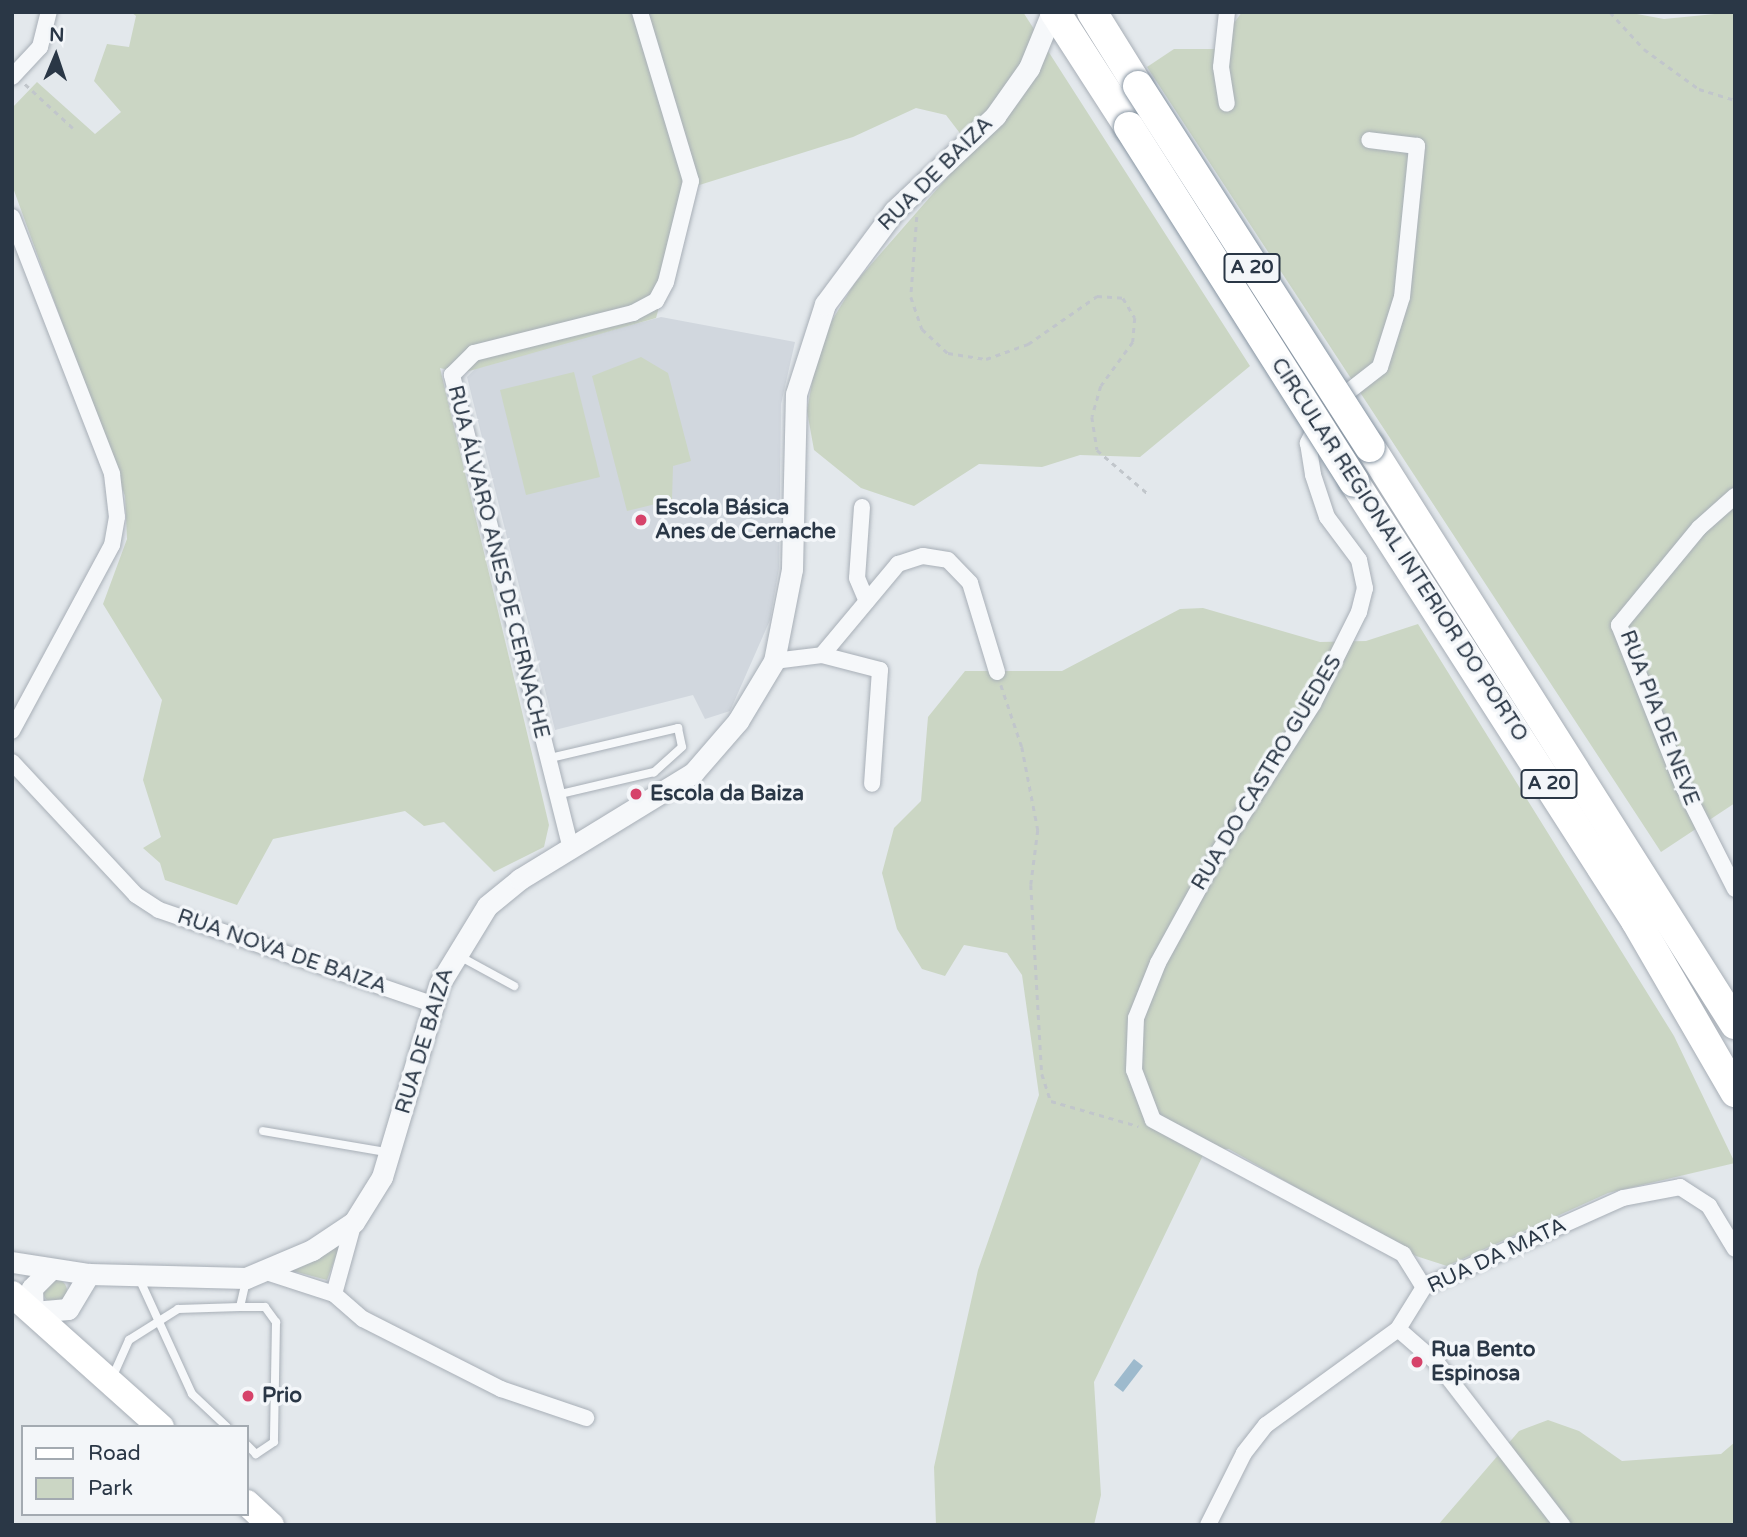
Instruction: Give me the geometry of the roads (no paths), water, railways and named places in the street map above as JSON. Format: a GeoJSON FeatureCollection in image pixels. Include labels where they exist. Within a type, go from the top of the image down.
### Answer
{"type":"FeatureCollection","features":[{"type":"Feature","properties":{"kind":"highway","name":"CIRCULAR REGIONAL INTERIOR DO PORTO"},"geometry":{"type":"LineString","coordinates":[[1054,12],[1658,956],[1735,1092]]}},
{"type":"Feature","properties":{"kind":"highway","name":"CIRCULAR REGIONAL INTERIOR DO PORTO"},"geometry":{"type":"LineString","coordinates":[[1092,12],[1735,1024]]}},
{"type":"Feature","properties":{"kind":"main road"},"geometry":{"type":"LineString","coordinates":[[12,1294],[159,1425]]}},
{"type":"Feature","properties":{"kind":"main road"},"geometry":{"type":"LineString","coordinates":[[248,1504],[271,1525]]}},
{"type":"Feature","properties":{"kind":"street"},"geometry":{"type":"LineString","coordinates":[[14,76],[40,47],[49,12]]}},
{"type":"Feature","properties":{"kind":"street","name":"RUA ÁLVARO ANES DE CERNACHE"},"geometry":{"type":"LineString","coordinates":[[571,849],[452,376],[474,354],[633,313],[656,301],[666,282],[691,181],[640,12]]}},
{"type":"Feature","properties":{"kind":"street","name":"RUA DE BAIZA"},"geometry":{"type":"LineString","coordinates":[[354,1222],[389,1153],[432,1004],[453,953],[487,906],[571,849],[693,773],[738,720],[774,661],[788,616],[794,419],[807,347],[852,262],[922,186],[995,116],[1029,68],[1054,12]]}},
{"type":"Feature","properties":{"kind":"street"},"geometry":{"type":"LineString","coordinates":[[1227,12],[1221,67],[1227,104]]}},
{"type":"Feature","properties":{"kind":"street","name":"RUA DO CASTRO GUEDES"},"geometry":{"type":"LineString","coordinates":[[1369,140],[1417,146],[1402,297],[1380,367],[1324,410],[1308,443],[1327,517],[1359,560],[1364,588],[1313,704],[1220,850],[1145,996],[1136,1018],[1135,1070],[1153,1120],[1403,1254],[1424,1287]]}},
{"type":"Feature","properties":{"kind":"street"},"geometry":{"type":"LineString","coordinates":[[12,217],[111,474],[117,517],[112,545],[12,731]]}},
{"type":"Feature","properties":{"kind":"street","name":"RUA PIA DE NEVE"},"geometry":{"type":"LineString","coordinates":[[1735,496],[1699,528],[1619,625],[1684,788],[1735,889]]}},
{"type":"Feature","properties":{"kind":"street"},"geometry":{"type":"LineString","coordinates":[[862,507],[857,578],[867,601]]}},
{"type":"Feature","properties":{"kind":"street"},"geometry":{"type":"LineString","coordinates":[[822,655],[898,564],[923,556],[948,560],[970,583],[997,672]]}},
{"type":"Feature","properties":{"kind":"street"},"geometry":{"type":"LineString","coordinates":[[774,661],[822,655],[880,670],[872,784]]}},
{"type":"Feature","properties":{"kind":"street","name":"RUA NOVA DE BAIZA"},"geometry":{"type":"LineString","coordinates":[[12,762],[136,895],[159,910],[432,1004]]}},
{"type":"Feature","properties":{"kind":"street","name":"RUA DA MATA"},"geometry":{"type":"LineString","coordinates":[[1208,1525],[1244,1453],[1266,1425],[1398,1329],[1424,1287],[1623,1198],[1679,1187],[1709,1206],[1735,1249]]}},
{"type":"Feature","properties":{"kind":"street"},"geometry":{"type":"LineString","coordinates":[[12,1262],[89,1274],[246,1278],[267,1272],[354,1222]]}},
{"type":"Feature","properties":{"kind":"street"},"geometry":{"type":"LineString","coordinates":[[334,1294],[354,1222]]}},
{"type":"Feature","properties":{"kind":"street"},"geometry":{"type":"LineString","coordinates":[[51,1269],[32,1288],[33,1312],[68,1309],[89,1274]]}},
{"type":"Feature","properties":{"kind":"street"},"geometry":{"type":"LineString","coordinates":[[267,1272],[334,1294],[363,1319],[501,1389],[586,1419]]}},
{"type":"Feature","properties":{"kind":"street"},"geometry":{"type":"LineString","coordinates":[[1398,1329],[1437,1363],[1562,1525]]}},
{"type":"Feature","properties":{"kind":"lane"},"geometry":{"type":"LineString","coordinates":[[547,759],[678,727],[682,747],[653,772],[556,795]]}},
{"type":"Feature","properties":{"kind":"lane"},"geometry":{"type":"LineString","coordinates":[[453,953],[514,986]]}},
{"type":"Feature","properties":{"kind":"lane"},"geometry":{"type":"LineString","coordinates":[[263,1131],[389,1153]]}},
{"type":"Feature","properties":{"kind":"lane"},"geometry":{"type":"LineString","coordinates":[[138,1276],[157,1325],[192,1394],[225,1425]]}},
{"type":"Feature","properties":{"kind":"lane"},"geometry":{"type":"LineString","coordinates":[[240,1307],[246,1278]]}},
{"type":"Feature","properties":{"kind":"lane"},"geometry":{"type":"LineString","coordinates":[[111,1381],[122,1347],[178,1309],[265,1307],[276,1322],[274,1442],[256,1454],[248,1446]]}},
{"type":"Feature","properties":{"kind":"water"},"geometry":{"type":"Polygon","coordinates":[[[1134,1359],[1143,1366],[1123,1392],[1114,1385],[1134,1359]]]}},
{"type":"Feature","properties":{"kind":"place","name":"Escola Básica Anes de Cernache"},"geometry":{"type":"Point","coordinates":[641,520]}},
{"type":"Feature","properties":{"kind":"place","name":"Escola da Baiza"},"geometry":{"type":"Point","coordinates":[636,794]}},
{"type":"Feature","properties":{"kind":"place","name":"Rua Bento Espinosa"},"geometry":{"type":"Point","coordinates":[1417,1362]}},
{"type":"Feature","properties":{"kind":"place","name":"Prio"},"geometry":{"type":"Point","coordinates":[248,1396]}}]}
